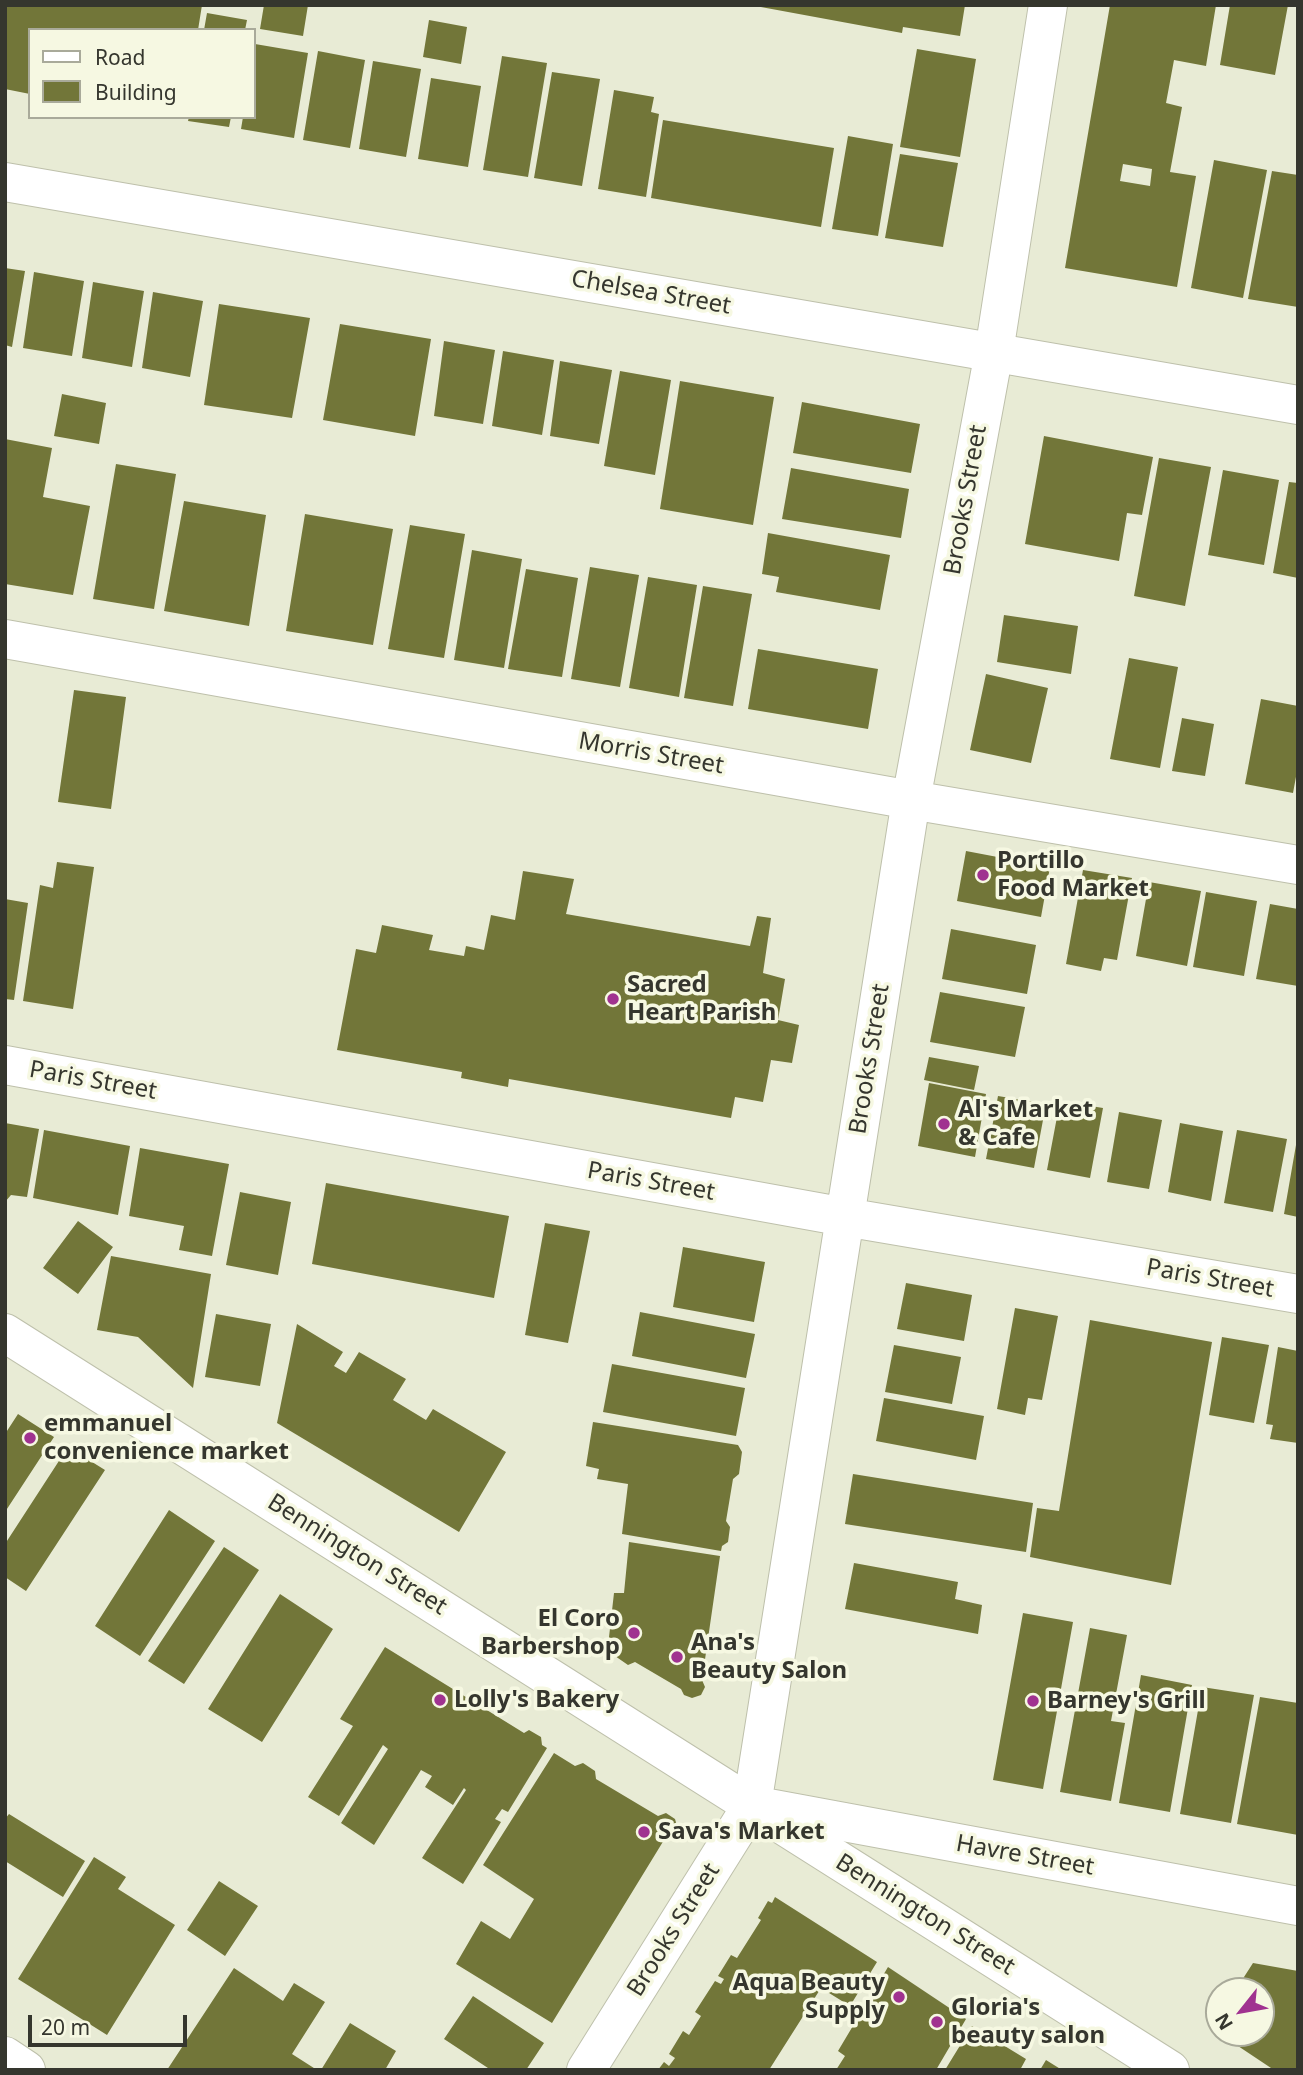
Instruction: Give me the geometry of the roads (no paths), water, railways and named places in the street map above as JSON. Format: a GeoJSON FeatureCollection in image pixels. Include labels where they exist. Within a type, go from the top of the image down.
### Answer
{"type":"FeatureCollection","features":[{"type":"Feature","properties":{"kind":"street","name":"Brooks Street"},"geometry":{"type":"LineString","coordinates":[[586,2070],[752,1805],[911,800],[994,352],[1048,5]]}},
{"type":"Feature","properties":{"kind":"street","name":"Chelsea Street"},"geometry":{"type":"LineString","coordinates":[[5,182],[1298,405]]}},
{"type":"Feature","properties":{"kind":"street","name":"Morris Street"},"geometry":{"type":"LineString","coordinates":[[5,639],[911,800],[1298,864]]}},
{"type":"Feature","properties":{"kind":"street","name":"Paris Street"},"geometry":{"type":"LineString","coordinates":[[5,1065],[845,1217],[1298,1294]]}},
{"type":"Feature","properties":{"kind":"street","name":"Bennington Street"},"geometry":{"type":"LineString","coordinates":[[5,1334],[1170,2070]]}},
{"type":"Feature","properties":{"kind":"street","name":"Havre Street"},"geometry":{"type":"LineString","coordinates":[[752,1805],[1298,1906]]}},
{"type":"Feature","properties":{"kind":"street"},"geometry":{"type":"LineString","coordinates":[[5,2056],[26,2070]]}},
{"type":"Feature","properties":{"kind":"place","name":"Portillo Food Market"},"geometry":{"type":"Point","coordinates":[983,875]}},
{"type":"Feature","properties":{"kind":"place","name":"Sacred Heart Parish"},"geometry":{"type":"Point","coordinates":[613,999]}},
{"type":"Feature","properties":{"kind":"place","name":"Al's Market & Cafe"},"geometry":{"type":"Point","coordinates":[944,1124]}},
{"type":"Feature","properties":{"kind":"place","name":"emmanuel convenience market"},"geometry":{"type":"Point","coordinates":[30,1438]}},
{"type":"Feature","properties":{"kind":"place","name":"El Coro Barbershop"},"geometry":{"type":"Point","coordinates":[634,1633]}},
{"type":"Feature","properties":{"kind":"place","name":"Ana's Beauty Salon"},"geometry":{"type":"Point","coordinates":[677,1657]}},
{"type":"Feature","properties":{"kind":"place","name":"Lolly's Bakery"},"geometry":{"type":"Point","coordinates":[440,1700]}},
{"type":"Feature","properties":{"kind":"place","name":"Barney's Grill"},"geometry":{"type":"Point","coordinates":[1033,1701]}},
{"type":"Feature","properties":{"kind":"place","name":"Sava's Market"},"geometry":{"type":"Point","coordinates":[644,1832]}},
{"type":"Feature","properties":{"kind":"place","name":"Aqua Beauty Supply"},"geometry":{"type":"Point","coordinates":[899,1997]}},
{"type":"Feature","properties":{"kind":"place","name":"Gloria's beauty salon"},"geometry":{"type":"Point","coordinates":[937,2022]}}]}
